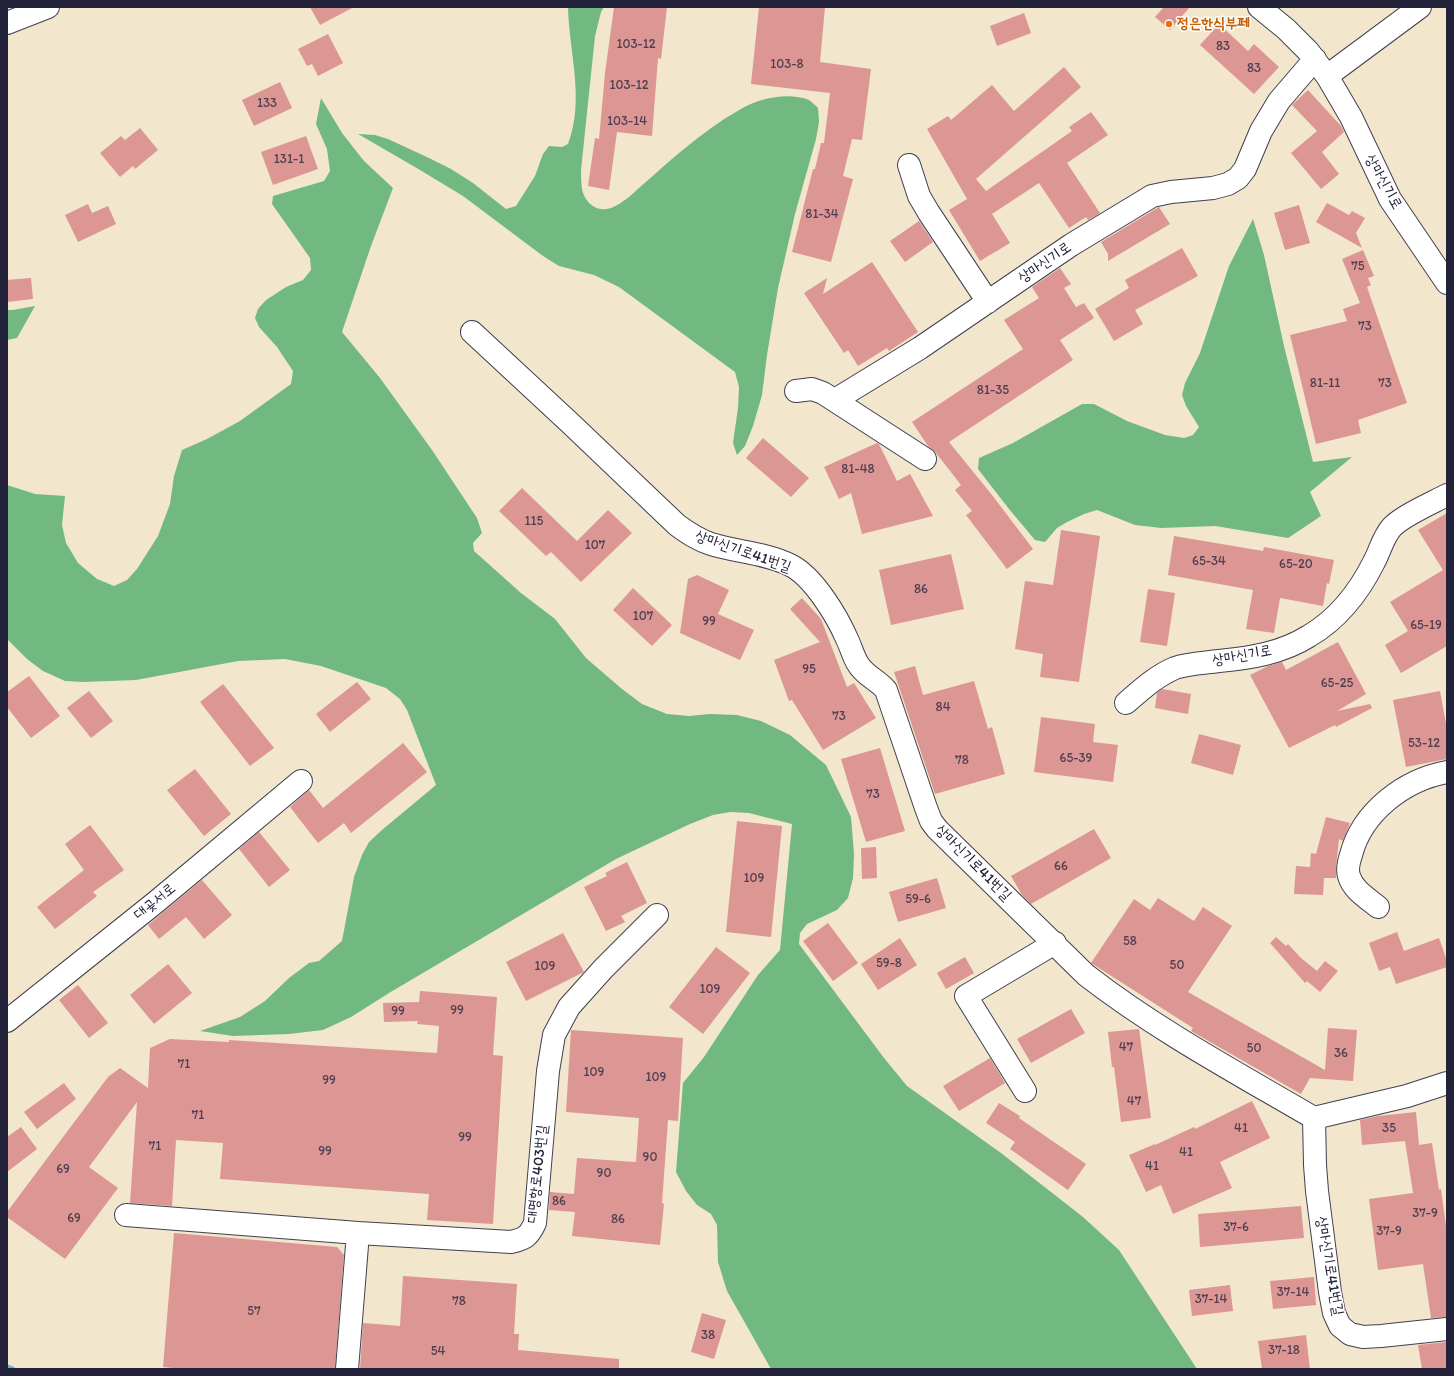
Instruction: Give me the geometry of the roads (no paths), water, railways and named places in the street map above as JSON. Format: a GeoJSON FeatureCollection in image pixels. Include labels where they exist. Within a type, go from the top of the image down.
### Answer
{"type":"FeatureCollection","features":[{"type":"Feature","properties":{"kind":"street"},"geometry":{"type":"LineString","coordinates":[[7,23],[48,7]]}},
{"type":"Feature","properties":{"kind":"street","name":"상마신기로"},"geometry":{"type":"LineString","coordinates":[[1259,7],[1286,28],[1315,59],[1327,76],[1351,117],[1390,199],[1447,283]]}},
{"type":"Feature","properties":{"kind":"street"},"geometry":{"type":"LineString","coordinates":[[1327,76],[1420,7]]}},
{"type":"Feature","properties":{"kind":"street","name":"상마신기로"},"geometry":{"type":"LineString","coordinates":[[835,400],[920,348],[1071,245],[1152,196],[1171,192],[1213,188],[1228,184],[1238,178],[1245,169],[1261,131],[1278,101],[1315,59]]}},
{"type":"Feature","properties":{"kind":"street"},"geometry":{"type":"LineString","coordinates":[[909,165],[919,196],[988,302]]}},
{"type":"Feature","properties":{"kind":"street","name":"상마신기로41번길"},"geometry":{"type":"LineString","coordinates":[[472,332],[677,525],[695,538],[711,544],[774,559],[791,565],[803,575],[834,612],[848,639],[858,664],[865,673],[881,683],[886,690],[924,801],[934,825],[948,841],[1055,943],[1086,975],[1114,996],[1177,1038],[1314,1118],[1317,1191],[1330,1292],[1334,1313],[1340,1326],[1350,1334],[1363,1337],[1447,1329]]}},
{"type":"Feature","properties":{"kind":"street"},"geometry":{"type":"LineString","coordinates":[[796,391],[812,389],[823,393],[924,459]]}},
{"type":"Feature","properties":{"kind":"street","name":"상마신기로"},"geometry":{"type":"LineString","coordinates":[[1126,703],[1147,684],[1175,668],[1188,664],[1263,656],[1285,648],[1309,636],[1329,622],[1343,609],[1359,588],[1375,561],[1391,528],[1400,520],[1447,495]]}},
{"type":"Feature","properties":{"kind":"street"},"geometry":{"type":"LineString","coordinates":[[1378,907],[1353,885],[1348,875],[1349,862],[1353,847],[1364,825],[1384,803],[1403,788],[1436,774],[1447,772]]}},
{"type":"Feature","properties":{"kind":"street","name":"대곶서로"},"geometry":{"type":"LineString","coordinates":[[7,1021],[156,902],[302,781]]}},
{"type":"Feature","properties":{"kind":"street","name":"대명항로403번길"},"geometry":{"type":"LineString","coordinates":[[126,1216],[358,1233],[511,1242],[523,1240],[531,1233],[535,1223],[548,1071],[554,1035],[569,1007],[603,969],[657,915]]}},
{"type":"Feature","properties":{"kind":"street"},"geometry":{"type":"LineString","coordinates":[[1025,1090],[966,996],[1055,943]]}},
{"type":"Feature","properties":{"kind":"street"},"geometry":{"type":"LineString","coordinates":[[1314,1118],[1407,1096],[1447,1083]]}},
{"type":"Feature","properties":{"kind":"street"},"geometry":{"type":"LineString","coordinates":[[346,1369],[358,1233]]}},
{"type":"Feature","properties":{"kind":"waterway"},"geometry":{"type":"LineString","coordinates":[[7,1367],[12,1369]]}},
{"type":"Feature","properties":{"kind":"place","name":"정은한식부페"},"geometry":{"type":"Point","coordinates":[1169,24]}}]}
